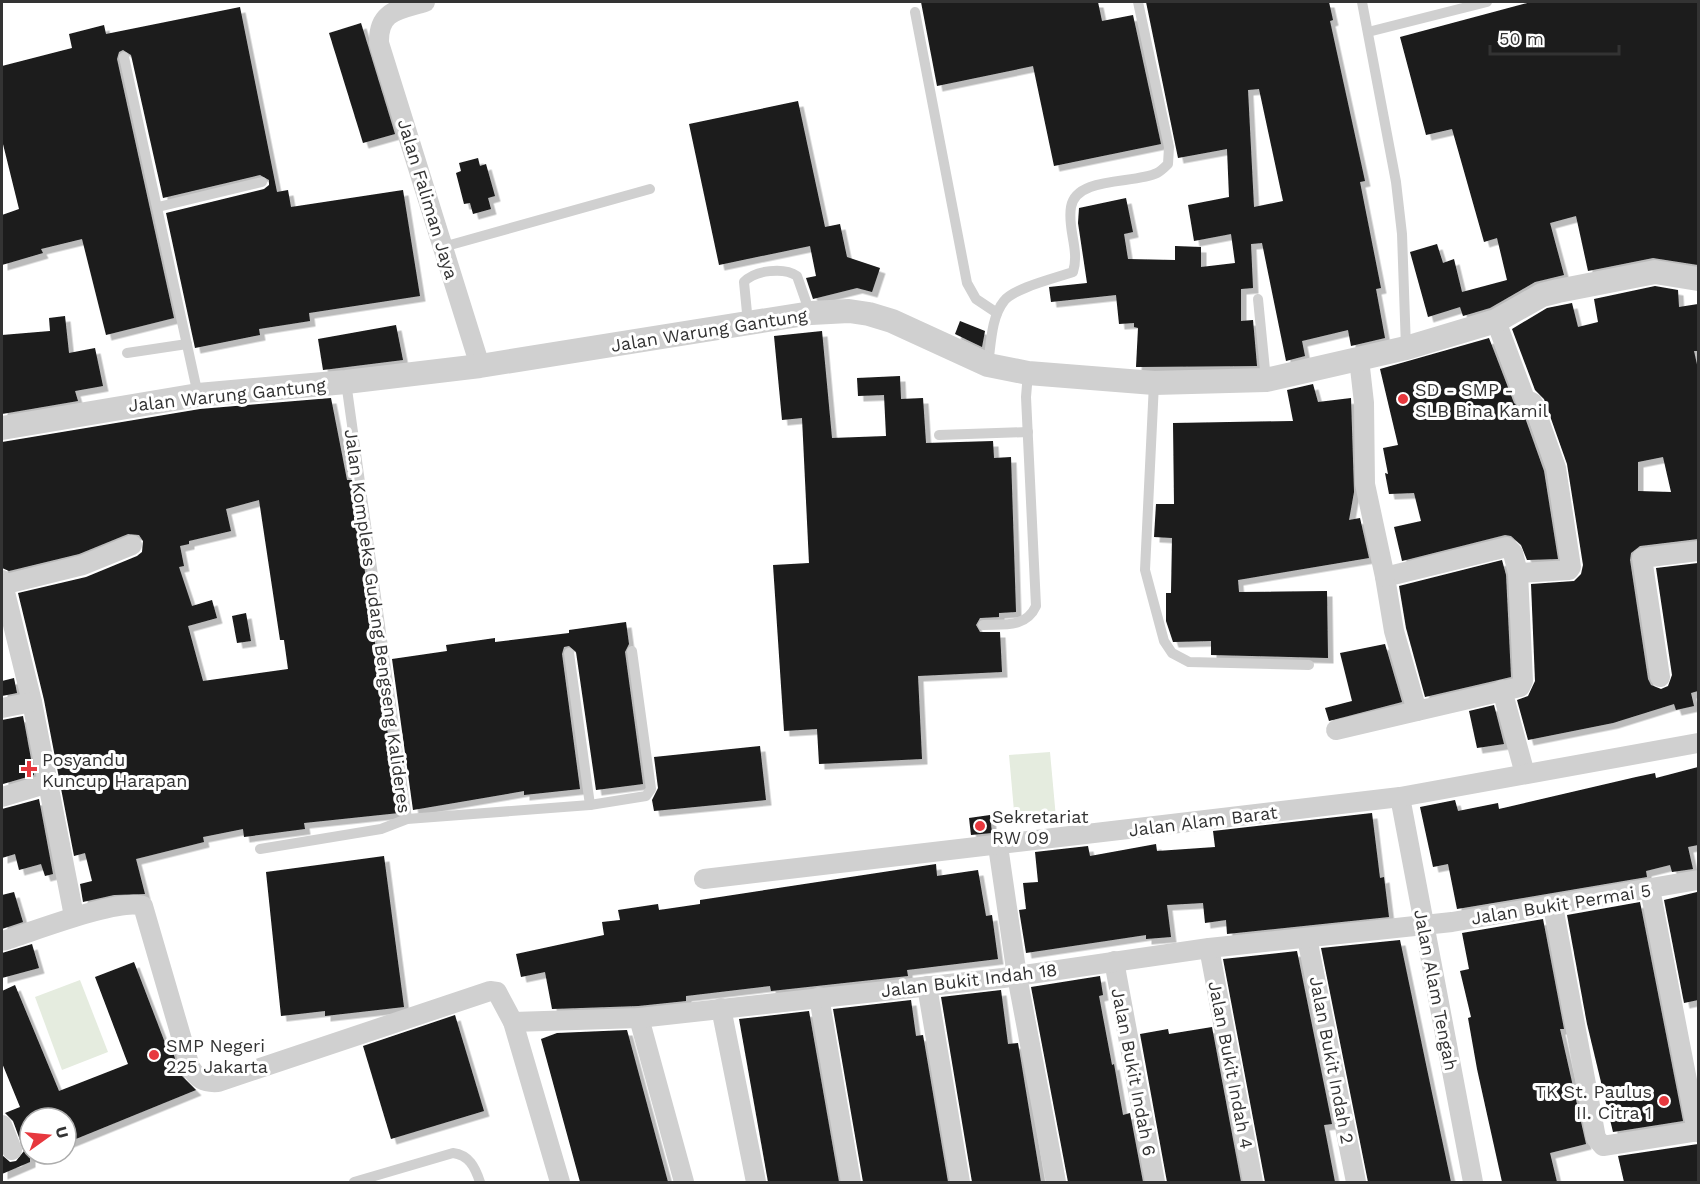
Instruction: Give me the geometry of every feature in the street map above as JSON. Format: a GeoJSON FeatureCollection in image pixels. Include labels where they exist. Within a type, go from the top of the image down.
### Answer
{"type":"FeatureCollection","features":[{"type":"Feature","properties":{"kind":"street","name":"Jalan Faliman Jaya"},"geometry":{"type":"LineString","coordinates":[[425,2],[388,15],[382,20],[379,43],[480,366]]}},
{"type":"Feature","properties":{"kind":"street","name":"Jalan Warung Gantung"},"geometry":{"type":"LineString","coordinates":[[2,428],[198,395],[345,382],[480,366],[811,313],[849,311],[892,321],[988,365],[1028,373],[1154,383],[1266,380],[1406,348],[1496,321],[1542,295],[1558,291],[1655,272],[1698,279]]}},
{"type":"Feature","properties":{"kind":"street"},"geometry":{"type":"LineString","coordinates":[[1496,321],[1525,399],[1533,403],[1549,442],[1556,468],[1570,559],[1569,570],[1518,573]]}},
{"type":"Feature","properties":{"kind":"street"},"geometry":{"type":"LineString","coordinates":[[1359,359],[1364,403],[1365,484],[1394,631],[1417,711]]}},
{"type":"Feature","properties":{"kind":"street"},"geometry":{"type":"LineString","coordinates":[[74,916],[32,702],[2,583],[83,565],[132,545]]}},
{"type":"Feature","properties":{"kind":"street"},"geometry":{"type":"LineString","coordinates":[[1336,730],[1520,687],[1523,681],[1518,573],[1514,553],[1508,547],[1385,578]]}},
{"type":"Feature","properties":{"kind":"street"},"geometry":{"type":"LineString","coordinates":[[1660,677],[1642,558],[1698,551]]}},
{"type":"Feature","properties":{"kind":"street"},"geometry":{"type":"LineString","coordinates":[[1502,690],[1525,774]]}},
{"type":"Feature","properties":{"kind":"street"},"geometry":{"type":"LineString","coordinates":[[2,708],[32,702]]}},
{"type":"Feature","properties":{"kind":"street","name":"Jalan Alam Barat"},"geometry":{"type":"LineString","coordinates":[[704,879],[1400,797],[1698,743]]}},
{"type":"Feature","properties":{"kind":"street"},"geometry":{"type":"LineString","coordinates":[[2,797],[49,783]]}},
{"type":"Feature","properties":{"kind":"street","name":"Jalan Alam Tengah"},"geometry":{"type":"LineString","coordinates":[[1400,797],[1473,1182]]}},
{"type":"Feature","properties":{"kind":"street"},"geometry":{"type":"LineString","coordinates":[[998,846],[1017,976],[1056,1182]]}},
{"type":"Feature","properties":{"kind":"street","name":"Jalan Bukit Permai 5"},"geometry":{"type":"LineString","coordinates":[[1424,925],[1553,906],[1698,880]]}},
{"type":"Feature","properties":{"kind":"street"},"geometry":{"type":"LineString","coordinates":[[1553,906],[1596,1138],[1603,1146],[1698,1131],[1650,889]]}},
{"type":"Feature","properties":{"kind":"street"},"geometry":{"type":"LineString","coordinates":[[2,940],[50,927],[74,916],[115,907],[143,906],[190,1067],[198,1079],[208,1083],[218,1082],[490,991],[497,992],[504,1000],[513,1022],[560,1182]]}},
{"type":"Feature","properties":{"kind":"street","name":"Jalan Bukit Indah 18"},"geometry":{"type":"LineString","coordinates":[[513,1022],[639,1018],[1017,976],[1209,948],[1424,925]]}},
{"type":"Feature","properties":{"kind":"street","name":"Jalan Bukit Indah 2"},"geometry":{"type":"LineString","coordinates":[[1307,938],[1356,1182]]}},
{"type":"Feature","properties":{"kind":"street","name":"Jalan Bukit Indah 4"},"geometry":{"type":"LineString","coordinates":[[1209,948],[1253,1182]]}},
{"type":"Feature","properties":{"kind":"street","name":"Jalan Bukit Indah 6"},"geometry":{"type":"LineString","coordinates":[[1114,961],[1155,1182]]}},
{"type":"Feature","properties":{"kind":"street"},"geometry":{"type":"LineString","coordinates":[[927,986],[960,1182]]}},
{"type":"Feature","properties":{"kind":"street"},"geometry":{"type":"LineString","coordinates":[[819,997],[850,1182]]}},
{"type":"Feature","properties":{"kind":"street"},"geometry":{"type":"LineString","coordinates":[[721,1008],[756,1182]]}},
{"type":"Feature","properties":{"kind":"street"},"geometry":{"type":"LineString","coordinates":[[639,1018],[684,1182]]}},
{"type":"Feature","properties":{"kind":"street"},"geometry":{"type":"LineString","coordinates":[[2,1125],[12,1150]]}},
{"type":"Feature","properties":{"kind":"lane"},"geometry":{"type":"LineString","coordinates":[[988,365],[997,314],[1004,300],[1023,290],[1073,272],[1076,262],[1071,208],[1077,194],[1088,188],[1157,174],[1168,164],[1169,147],[1138,2]]}},
{"type":"Feature","properties":{"kind":"lane"},"geometry":{"type":"LineString","coordinates":[[1362,2],[1396,182],[1402,234],[1406,348]]}},
{"type":"Feature","properties":{"kind":"lane"},"geometry":{"type":"LineString","coordinates":[[1368,32],[1487,2]]}},
{"type":"Feature","properties":{"kind":"lane"},"geometry":{"type":"LineString","coordinates":[[915,12],[967,283],[976,299],[997,314]]}},
{"type":"Feature","properties":{"kind":"lane"},"geometry":{"type":"LineString","coordinates":[[124,57],[198,395]]}},
{"type":"Feature","properties":{"kind":"lane"},"geometry":{"type":"LineString","coordinates":[[158,207],[262,182]]}},
{"type":"Feature","properties":{"kind":"lane"},"geometry":{"type":"LineString","coordinates":[[443,247],[650,189]]}},
{"type":"Feature","properties":{"kind":"lane"},"geometry":{"type":"LineString","coordinates":[[748,323],[744,282],[749,276],[785,269],[797,276],[811,313]]}},
{"type":"Feature","properties":{"kind":"lane"},"geometry":{"type":"LineString","coordinates":[[1258,299],[1266,380]]}},
{"type":"Feature","properties":{"kind":"lane"},"geometry":{"type":"LineString","coordinates":[[127,353],[187,344]]}},
{"type":"Feature","properties":{"kind":"lane"},"geometry":{"type":"LineString","coordinates":[[983,626],[1022,623],[1031,617],[1036,606],[1028,432],[1028,373]]}},
{"type":"Feature","properties":{"kind":"lane","name":"Jalan Kompleks Gudang Bengseng Kalideres"},"geometry":{"type":"LineString","coordinates":[[260,849],[381,829],[407,819],[345,382]]}},
{"type":"Feature","properties":{"kind":"lane"},"geometry":{"type":"LineString","coordinates":[[1154,383],[1145,570],[1164,641],[1172,652],[1189,662],[1309,665]]}},
{"type":"Feature","properties":{"kind":"lane"},"geometry":{"type":"LineString","coordinates":[[939,435],[1028,432]]}},
{"type":"Feature","properties":{"kind":"lane"},"geometry":{"type":"LineString","coordinates":[[407,819],[590,805],[637,799],[650,793],[632,651]]}},
{"type":"Feature","properties":{"kind":"lane"},"geometry":{"type":"LineString","coordinates":[[569,653],[590,805]]}},
{"type":"Feature","properties":{"kind":"lane"},"geometry":{"type":"LineString","coordinates":[[354,1182],[453,1153],[462,1154],[470,1161],[480,1182]]}},
{"type":"Feature","properties":{"kind":"shaded area"},"geometry":{"type":"Polygon","coordinates":[[[1050,752],[1056,818],[1015,822],[1009,755],[1050,752]]]}},
{"type":"Feature","properties":{"kind":"shaded area"},"geometry":{"type":"Polygon","coordinates":[[[80,980],[108,1052],[62,1070],[35,997],[80,980]]]}},
{"type":"Feature","properties":{"kind":"building"},"geometry":{"type":"Polygon","coordinates":[[[921,2],[1098,2],[1102,21],[1133,15],[1161,144],[1054,166],[1033,66],[937,86],[921,2]]]}},
{"type":"Feature","properties":{"kind":"building"},"geometry":{"type":"Polygon","coordinates":[[[1146,2],[1329,2],[1333,20],[1330,21],[1365,181],[1360,182],[1381,288],[1376,289],[1385,338],[1351,346],[1348,330],[1302,341],[1305,356],[1286,361],[1262,243],[1251,244],[1253,288],[1241,289],[1241,321],[1253,320],[1257,366],[1136,367],[1138,328],[1134,327],[1134,323],[1119,324],[1116,295],[1051,302],[1049,287],[1087,283],[1078,223],[1079,208],[1126,198],[1133,232],[1124,234],[1128,259],[1175,260],[1175,246],[1201,247],[1201,267],[1235,263],[1231,234],[1194,241],[1188,205],[1229,197],[1227,149],[1178,158],[1146,2]],[[1259,89],[1248,90],[1254,207],[1283,201],[1259,89]]]}},
{"type":"Feature","properties":{"kind":"building"},"geometry":{"type":"Polygon","coordinates":[[[1531,2],[1698,2],[1698,265],[1653,258],[1588,271],[1576,216],[1550,223],[1564,275],[1535,282],[1490,308],[1463,316],[1460,307],[1428,317],[1410,252],[1437,244],[1443,263],[1454,259],[1462,292],[1507,280],[1497,238],[1484,242],[1452,129],[1426,135],[1400,37],[1531,2]]]}},
{"type":"Feature","properties":{"kind":"building"},"geometry":{"type":"Polygon","coordinates":[[[240,7],[277,192],[288,190],[291,207],[403,190],[420,296],[309,313],[310,321],[259,329],[260,335],[195,348],[166,213],[264,189],[269,185],[269,180],[260,175],[163,198],[131,55],[123,50],[119,52],[117,59],[174,318],[106,335],[82,239],[41,249],[43,253],[2,265],[2,215],[19,209],[2,140],[2,66],[72,48],[69,34],[104,25],[106,34],[240,7]]]}},
{"type":"Feature","properties":{"kind":"building"},"geometry":{"type":"Polygon","coordinates":[[[361,23],[395,134],[363,143],[329,33],[361,23]]]}},
{"type":"Feature","properties":{"kind":"building"},"geometry":{"type":"Polygon","coordinates":[[[798,101],[825,227],[840,224],[847,257],[880,268],[872,292],[857,288],[813,299],[806,278],[816,276],[810,246],[719,265],[689,124],[798,101]]]}},
{"type":"Feature","properties":{"kind":"building"},"geometry":{"type":"Polygon","coordinates":[[[478,158],[480,166],[486,164],[495,196],[488,198],[491,209],[473,214],[470,203],[464,204],[456,173],[461,171],[459,163],[478,158]]]}},
{"type":"Feature","properties":{"kind":"building"},"geometry":{"type":"Polygon","coordinates":[[[1655,286],[1678,290],[1679,307],[1698,304],[1698,351],[1694,351],[1698,369],[1698,539],[1640,546],[1631,553],[1630,560],[1648,679],[1651,685],[1661,689],[1668,686],[1672,675],[1656,568],[1698,563],[1698,691],[1691,693],[1694,706],[1676,710],[1674,704],[1613,723],[1528,740],[1517,700],[1528,696],[1535,681],[1531,584],[1574,581],[1581,574],[1583,565],[1567,464],[1544,399],[1535,390],[1512,329],[1547,308],[1572,303],[1578,327],[1598,322],[1594,299],[1655,286]],[[1663,457],[1638,462],[1638,491],[1671,492],[1663,457]]]}},
{"type":"Feature","properties":{"kind":"building"},"geometry":{"type":"Polygon","coordinates":[[[65,316],[69,353],[95,348],[103,386],[75,391],[78,401],[2,414],[2,335],[50,331],[49,318],[65,316]]]}},
{"type":"Feature","properties":{"kind":"building"},"geometry":{"type":"Polygon","coordinates":[[[960,321],[985,331],[982,347],[955,334],[960,321]]]}},
{"type":"Feature","properties":{"kind":"building"},"geometry":{"type":"Polygon","coordinates":[[[396,325],[403,360],[323,370],[318,339],[396,325]]]}},
{"type":"Feature","properties":{"kind":"building"},"geometry":{"type":"Polygon","coordinates":[[[822,331],[832,438],[886,436],[884,395],[858,396],[857,378],[900,376],[901,399],[923,398],[926,443],[993,441],[994,458],[1011,457],[1016,612],[999,613],[999,617],[980,618],[976,625],[980,632],[1000,632],[1002,672],[918,676],[922,759],[819,764],[817,729],[784,731],[773,565],[809,563],[802,418],[782,420],[774,336],[822,331]]]}},
{"type":"Feature","properties":{"kind":"building"},"geometry":{"type":"Polygon","coordinates":[[[1489,338],[1514,403],[1523,412],[1544,471],[1558,559],[1527,560],[1521,545],[1511,536],[1505,535],[1402,561],[1394,527],[1421,521],[1414,493],[1389,494],[1383,448],[1398,445],[1380,369],[1489,338]]]}},
{"type":"Feature","properties":{"kind":"building"},"geometry":{"type":"Polygon","coordinates":[[[1313,384],[1318,402],[1351,398],[1354,492],[1349,520],[1360,518],[1369,558],[1238,580],[1239,592],[1327,591],[1328,658],[1211,655],[1211,641],[1173,642],[1166,621],[1166,593],[1171,593],[1172,538],[1154,537],[1156,504],[1174,504],[1173,423],[1293,421],[1287,390],[1313,384]]]}},
{"type":"Feature","properties":{"kind":"building"},"geometry":{"type":"Polygon","coordinates":[[[331,398],[347,480],[352,480],[399,813],[304,823],[305,829],[244,837],[243,829],[203,837],[204,842],[136,859],[145,894],[114,895],[83,902],[80,884],[92,881],[85,853],[74,856],[44,700],[18,593],[86,577],[137,556],[142,552],[143,541],[139,535],[128,534],[79,554],[9,571],[2,568],[2,442],[200,409],[331,398]],[[259,500],[226,509],[231,531],[189,541],[189,544],[180,546],[184,566],[179,567],[192,606],[212,600],[217,618],[188,626],[203,681],[288,669],[284,640],[280,640],[259,500]]]}},
{"type":"Feature","properties":{"kind":"building"},"geometry":{"type":"Polygon","coordinates":[[[1502,560],[1506,575],[1511,677],[1425,697],[1406,628],[1399,586],[1502,560]]]}},
{"type":"Feature","properties":{"kind":"building"},"geometry":{"type":"Polygon","coordinates":[[[246,613],[251,641],[237,643],[232,616],[246,613]]]}},
{"type":"Feature","properties":{"kind":"building"},"geometry":{"type":"Polygon","coordinates":[[[626,622],[629,644],[625,652],[643,784],[596,790],[576,652],[569,646],[564,647],[562,654],[580,789],[524,795],[524,791],[413,810],[392,659],[447,651],[446,645],[495,638],[495,642],[569,633],[569,630],[626,622]]]}},
{"type":"Feature","properties":{"kind":"building"},"geometry":{"type":"Polygon","coordinates":[[[1385,644],[1402,702],[1329,721],[1325,708],[1352,701],[1340,653],[1385,644]]]}},
{"type":"Feature","properties":{"kind":"building"},"geometry":{"type":"Polygon","coordinates":[[[14,678],[17,693],[2,696],[2,681],[14,678]]]}},
{"type":"Feature","properties":{"kind":"building"},"geometry":{"type":"Polygon","coordinates":[[[1494,705],[1504,744],[1477,748],[1469,711],[1494,705]]]}},
{"type":"Feature","properties":{"kind":"building"},"geometry":{"type":"Polygon","coordinates":[[[23,716],[34,775],[3,784],[2,720],[23,716]]]}},
{"type":"Feature","properties":{"kind":"building"},"geometry":{"type":"Polygon","coordinates":[[[760,746],[766,800],[654,811],[652,800],[658,788],[654,757],[760,746]]]}},
{"type":"Feature","properties":{"kind":"building"},"geometry":{"type":"Polygon","coordinates":[[[1698,767],[1698,845],[1688,847],[1693,869],[1672,872],[1670,865],[1646,871],[1647,877],[1457,909],[1448,864],[1433,867],[1420,807],[1455,800],[1458,811],[1498,803],[1499,809],[1636,777],[1655,773],[1656,778],[1698,767]]]}},
{"type":"Feature","properties":{"kind":"building"},"geometry":{"type":"Polygon","coordinates":[[[39,799],[53,874],[45,876],[41,864],[19,870],[15,854],[2,858],[2,809],[39,799]]]}},
{"type":"Feature","properties":{"kind":"building"},"geometry":{"type":"Polygon","coordinates":[[[1372,813],[1380,878],[1384,877],[1389,917],[1227,934],[1226,920],[1205,923],[1203,903],[1167,905],[1171,937],[1146,939],[1146,935],[1026,953],[1019,910],[1026,909],[1023,883],[1038,882],[1035,852],[1088,846],[1090,856],[1156,844],[1157,851],[1215,847],[1213,831],[1372,813]]]}},
{"type":"Feature","properties":{"kind":"building","name":"Sekretariat RW 09"},"geometry":{"type":"Polygon","coordinates":[[[990,815],[992,833],[971,835],[969,818],[990,815]]]}},
{"type":"Feature","properties":{"kind":"building"},"geometry":{"type":"Polygon","coordinates":[[[384,856],[404,1007],[325,1016],[325,1011],[281,1016],[266,872],[384,856]]]}},
{"type":"Feature","properties":{"kind":"building"},"geometry":{"type":"Polygon","coordinates":[[[936,864],[937,876],[978,870],[986,916],[992,915],[998,959],[907,970],[908,976],[771,991],[770,986],[686,996],[686,1001],[638,1006],[552,1009],[545,972],[521,977],[516,954],[604,935],[602,922],[620,920],[618,910],[658,904],[659,910],[700,904],[700,900],[936,864]]]}},
{"type":"Feature","properties":{"kind":"building"},"geometry":{"type":"Polygon","coordinates":[[[14,892],[23,922],[2,929],[2,895],[14,892]]]}},
{"type":"Feature","properties":{"kind":"building"},"geometry":{"type":"Polygon","coordinates":[[[1697,892],[1698,1000],[1684,1003],[1664,900],[1697,892]]]}},
{"type":"Feature","properties":{"kind":"building"},"geometry":{"type":"Polygon","coordinates":[[[1640,902],[1683,1121],[1613,1132],[1587,1024],[1567,915],[1640,902]]]}},
{"type":"Feature","properties":{"kind":"building"},"geometry":{"type":"Polygon","coordinates":[[[1543,919],[1564,1029],[1560,1029],[1586,1144],[1550,1153],[1557,1182],[1502,1182],[1477,1069],[1468,1018],[1471,1017],[1460,971],[1469,969],[1462,933],[1543,919]]]}},
{"type":"Feature","properties":{"kind":"building"},"geometry":{"type":"Polygon","coordinates":[[[1400,940],[1451,1182],[1368,1182],[1321,948],[1400,940]]]}},
{"type":"Feature","properties":{"kind":"building"},"geometry":{"type":"Polygon","coordinates":[[[32,944],[39,968],[2,978],[2,953],[32,944]]]}},
{"type":"Feature","properties":{"kind":"building"},"geometry":{"type":"Polygon","coordinates":[[[1297,951],[1332,1124],[1324,1125],[1335,1182],[1265,1182],[1223,959],[1297,951]]]}},
{"type":"Feature","properties":{"kind":"building","name":"SMP Negeri 225 Jakarta"},"geometry":{"type":"Polygon","coordinates":[[[134,962],[167,1048],[171,1046],[180,1074],[196,1090],[78,1138],[78,1106],[20,1106],[2,1063],[2,991],[15,985],[59,1091],[128,1064],[95,977],[134,962]]]}},
{"type":"Feature","properties":{"kind":"building"},"geometry":{"type":"Polygon","coordinates":[[[1100,976],[1103,995],[1099,996],[1112,1065],[1114,1064],[1123,1115],[1130,1113],[1143,1182],[1068,1182],[1031,987],[1100,976]]]}},
{"type":"Feature","properties":{"kind":"building"},"geometry":{"type":"Polygon","coordinates":[[[1001,990],[1008,1044],[1018,1043],[1041,1182],[972,1182],[941,997],[1001,990]]]}},
{"type":"Feature","properties":{"kind":"building"},"geometry":{"type":"Polygon","coordinates":[[[911,1000],[916,1036],[923,1035],[948,1182],[863,1182],[833,1009],[911,1000]]]}},
{"type":"Feature","properties":{"kind":"building"},"geometry":{"type":"Polygon","coordinates":[[[809,1011],[839,1182],[768,1182],[739,1019],[809,1011]]]}},
{"type":"Feature","properties":{"kind":"building"},"geometry":{"type":"Polygon","coordinates":[[[455,1015],[484,1111],[391,1139],[363,1046],[455,1015]]]}},
{"type":"Feature","properties":{"kind":"building"},"geometry":{"type":"Polygon","coordinates":[[[1212,1027],[1241,1182],[1167,1182],[1140,1034],[1168,1029],[1169,1034],[1212,1027]]]}},
{"type":"Feature","properties":{"kind":"building"},"geometry":{"type":"Polygon","coordinates":[[[627,1030],[668,1182],[580,1182],[541,1039],[557,1033],[627,1030]]]}},
{"type":"Feature","properties":{"kind":"building","name":"SMP Negeri 225 Jakarta"},"geometry":{"type":"Polygon","coordinates":[[[18,1108],[18,1135],[13,1121],[5,1113],[18,1108]]]}},
{"type":"Feature","properties":{"kind":"building"},"geometry":{"type":"Polygon","coordinates":[[[1698,1144],[1698,1182],[1624,1182],[1618,1156],[1698,1144]]]}},
{"type":"Feature","properties":{"kind":"building","name":"SMP Negeri 225 Jakarta"},"geometry":{"type":"Polygon","coordinates":[[[2,1155],[10,1162],[18,1158],[18,1166],[21,1166],[2,1174],[2,1155]]]}},
{"type":"Feature","properties":{"kind":"place","name":"SD - SMP - SLB Bina Kamil"},"geometry":{"type":"Point","coordinates":[1403,399]}},
{"type":"Feature","properties":{"kind":"place","name":"Posyandu Kuncup Harapan"},"geometry":{"type":"Point","coordinates":[29,769]}},
{"type":"Feature","properties":{"kind":"place","name":"Sekretariat RW 09"},"geometry":{"type":"Point","coordinates":[980,826]}},
{"type":"Feature","properties":{"kind":"place","name":"SMP Negeri 225 Jakarta"},"geometry":{"type":"Point","coordinates":[154,1055]}},
{"type":"Feature","properties":{"kind":"place","name":"TK St. Paulus II. Citra 1"},"geometry":{"type":"Point","coordinates":[1664,1101]}}]}
